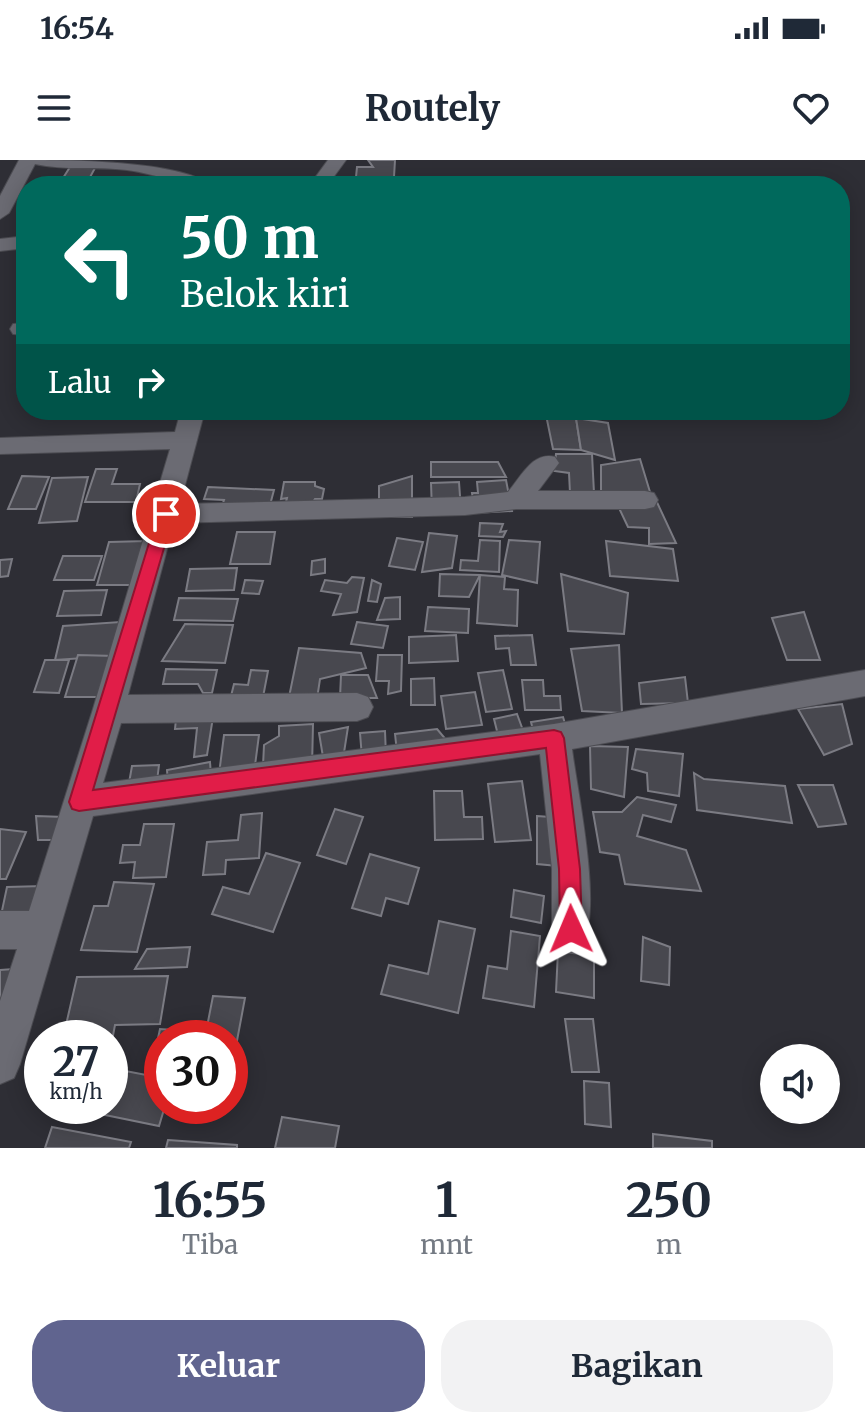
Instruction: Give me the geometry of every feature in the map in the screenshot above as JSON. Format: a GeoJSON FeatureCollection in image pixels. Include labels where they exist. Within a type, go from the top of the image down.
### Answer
{"type":"FeatureCollection","features":[{"type":"Feature","properties":{"kind":"street"},"geometry":{"type":"LineString","coordinates":[[40,160],[178,166]]}},
{"type":"Feature","properties":{"kind":"street"},"geometry":{"type":"LineString","coordinates":[[0,213],[16,183]]}},
{"type":"Feature","properties":{"kind":"street"},"geometry":{"type":"LineString","coordinates":[[0,446],[189,425],[109,709],[0,1064]]}},
{"type":"Feature","properties":{"kind":"street"},"geometry":{"type":"LineString","coordinates":[[516,500],[546,463]]}},
{"type":"Feature","properties":{"kind":"street"},"geometry":{"type":"LineString","coordinates":[[166,514],[465,506],[516,500],[645,500]]}},
{"type":"Feature","properties":{"kind":"street"},"geometry":{"type":"LineString","coordinates":[[79,802],[554,738],[865,683]]}},
{"type":"Feature","properties":{"kind":"street"},"geometry":{"type":"LineString","coordinates":[[109,709],[357,707]]}},
{"type":"Feature","properties":{"kind":"street"},"geometry":{"type":"LineString","coordinates":[[554,738],[570,869],[571,929]]}},
{"type":"Feature","properties":{"kind":"street"},"geometry":{"type":"LineString","coordinates":[[0,930],[39,930]]}},
{"type":"Feature","properties":{"kind":"building"},"geometry":{"type":"Polygon","coordinates":[[[368,160],[395,160],[394,176],[356,176],[357,167],[373,167],[368,160]]]}},
{"type":"Feature","properties":{"kind":"building"},"geometry":{"type":"Polygon","coordinates":[[[70,167],[95,168],[91,176],[64,176],[70,167]]]}},
{"type":"Feature","properties":{"kind":"building"},"geometry":{"type":"Polygon","coordinates":[[[547,420],[576,420],[581,450],[553,449],[547,420]]]}},
{"type":"Feature","properties":{"kind":"building"},"geometry":{"type":"Polygon","coordinates":[[[576,420],[608,423],[615,460],[581,450],[576,420]]]}},
{"type":"Feature","properties":{"kind":"building"},"geometry":{"type":"Polygon","coordinates":[[[556,454],[592,454],[594,493],[570,493],[569,473],[554,471],[556,454]]]}},
{"type":"Feature","properties":{"kind":"building"},"geometry":{"type":"Polygon","coordinates":[[[640,459],[650,492],[601,493],[601,465],[640,459]]]}},
{"type":"Feature","properties":{"kind":"building"},"geometry":{"type":"Polygon","coordinates":[[[431,462],[498,462],[506,477],[431,477],[431,462]]]}},
{"type":"Feature","properties":{"kind":"building"},"geometry":{"type":"Polygon","coordinates":[[[96,469],[117,469],[112,484],[140,484],[136,502],[85,502],[96,469]]]}},
{"type":"Feature","properties":{"kind":"building"},"geometry":{"type":"Polygon","coordinates":[[[22,476],[49,477],[36,509],[8,509],[22,476]]]}},
{"type":"Feature","properties":{"kind":"building"},"geometry":{"type":"Polygon","coordinates":[[[412,476],[412,517],[379,517],[379,486],[412,476]]]}},
{"type":"Feature","properties":{"kind":"building"},"geometry":{"type":"Polygon","coordinates":[[[88,477],[77,521],[39,523],[52,478],[88,477]]]}},
{"type":"Feature","properties":{"kind":"building"},"geometry":{"type":"Polygon","coordinates":[[[506,480],[512,511],[475,513],[472,493],[478,493],[477,482],[506,480]]]}},
{"type":"Feature","properties":{"kind":"building"},"geometry":{"type":"Polygon","coordinates":[[[284,482],[315,482],[315,486],[324,489],[322,499],[315,499],[310,506],[285,506],[287,498],[281,499],[284,482]]]}},
{"type":"Feature","properties":{"kind":"building"},"geometry":{"type":"Polygon","coordinates":[[[459,482],[461,510],[432,511],[431,483],[459,482]]]}},
{"type":"Feature","properties":{"kind":"building"},"geometry":{"type":"Polygon","coordinates":[[[208,487],[274,490],[266,520],[218,518],[224,500],[204,499],[208,487]]]}},
{"type":"Feature","properties":{"kind":"building"},"geometry":{"type":"Polygon","coordinates":[[[655,498],[676,543],[649,544],[649,528],[628,527],[619,508],[655,498]]]}},
{"type":"Feature","properties":{"kind":"building"},"geometry":{"type":"Polygon","coordinates":[[[480,523],[503,524],[500,532],[506,531],[503,537],[479,536],[480,523]]]}},
{"type":"Feature","properties":{"kind":"building"},"geometry":{"type":"Polygon","coordinates":[[[237,532],[275,532],[270,564],[230,564],[237,532]]]}},
{"type":"Feature","properties":{"kind":"building"},"geometry":{"type":"Polygon","coordinates":[[[429,533],[457,536],[452,568],[422,572],[429,533]]]}},
{"type":"Feature","properties":{"kind":"building"},"geometry":{"type":"Polygon","coordinates":[[[397,538],[423,542],[415,570],[389,566],[397,538]]]}},
{"type":"Feature","properties":{"kind":"building"},"geometry":{"type":"Polygon","coordinates":[[[480,540],[500,541],[499,572],[460,570],[461,560],[478,561],[480,540]]]}},
{"type":"Feature","properties":{"kind":"building"},"geometry":{"type":"Polygon","coordinates":[[[509,540],[540,542],[537,583],[502,575],[509,540]]]}},
{"type":"Feature","properties":{"kind":"building"},"geometry":{"type":"Polygon","coordinates":[[[147,541],[136,585],[97,585],[109,542],[147,541]]]}},
{"type":"Feature","properties":{"kind":"building"},"geometry":{"type":"Polygon","coordinates":[[[606,541],[673,549],[678,581],[610,576],[606,541]]]}},
{"type":"Feature","properties":{"kind":"building"},"geometry":{"type":"Polygon","coordinates":[[[63,556],[102,556],[94,580],[54,580],[63,556]]]}},
{"type":"Feature","properties":{"kind":"building"},"geometry":{"type":"Polygon","coordinates":[[[12,559],[8,576],[0,577],[0,560],[12,559]]]}},
{"type":"Feature","properties":{"kind":"building"},"geometry":{"type":"Polygon","coordinates":[[[325,559],[325,573],[311,575],[312,561],[325,559]]]}},
{"type":"Feature","properties":{"kind":"building"},"geometry":{"type":"Polygon","coordinates":[[[237,568],[234,590],[186,591],[190,569],[237,568]]]}},
{"type":"Feature","properties":{"kind":"building"},"geometry":{"type":"Polygon","coordinates":[[[440,574],[480,575],[469,597],[439,596],[440,574]]]}},
{"type":"Feature","properties":{"kind":"building"},"geometry":{"type":"Polygon","coordinates":[[[561,574],[628,593],[624,634],[568,631],[561,574]]]}},
{"type":"Feature","properties":{"kind":"building"},"geometry":{"type":"Polygon","coordinates":[[[480,575],[505,577],[504,589],[518,590],[517,626],[477,623],[480,575]]]}},
{"type":"Feature","properties":{"kind":"building"},"geometry":{"type":"Polygon","coordinates":[[[352,577],[364,578],[357,612],[333,615],[341,594],[321,591],[325,580],[347,583],[352,577]]]}},
{"type":"Feature","properties":{"kind":"building"},"geometry":{"type":"Polygon","coordinates":[[[245,580],[263,581],[259,594],[242,593],[245,580]]]}},
{"type":"Feature","properties":{"kind":"building"},"geometry":{"type":"Polygon","coordinates":[[[372,580],[381,584],[377,602],[368,601],[372,580]]]}},
{"type":"Feature","properties":{"kind":"building"},"geometry":{"type":"Polygon","coordinates":[[[107,590],[101,615],[57,616],[64,591],[107,590]]]}},
{"type":"Feature","properties":{"kind":"building"},"geometry":{"type":"Polygon","coordinates":[[[400,597],[400,619],[377,620],[385,598],[400,597]]]}},
{"type":"Feature","properties":{"kind":"building"},"geometry":{"type":"Polygon","coordinates":[[[179,598],[238,599],[233,621],[174,620],[179,598]]]}},
{"type":"Feature","properties":{"kind":"building"},"geometry":{"type":"Polygon","coordinates":[[[428,607],[469,609],[468,633],[425,631],[428,607]]]}},
{"type":"Feature","properties":{"kind":"building"},"geometry":{"type":"Polygon","coordinates":[[[804,612],[820,660],[787,660],[772,618],[804,612]]]}},
{"type":"Feature","properties":{"kind":"building"},"geometry":{"type":"Polygon","coordinates":[[[120,622],[114,656],[55,660],[63,626],[120,622]]]}},
{"type":"Feature","properties":{"kind":"building"},"geometry":{"type":"Polygon","coordinates":[[[357,622],[388,626],[383,648],[351,644],[357,622]]]}},
{"type":"Feature","properties":{"kind":"building"},"geometry":{"type":"Polygon","coordinates":[[[185,624],[233,625],[225,663],[162,661],[185,624]]]}},
{"type":"Feature","properties":{"kind":"building"},"geometry":{"type":"Polygon","coordinates":[[[456,635],[458,661],[409,663],[409,637],[456,635]]]}},
{"type":"Feature","properties":{"kind":"building"},"geometry":{"type":"Polygon","coordinates":[[[532,635],[536,665],[511,665],[509,648],[496,649],[495,636],[532,635]]]}},
{"type":"Feature","properties":{"kind":"building"},"geometry":{"type":"Polygon","coordinates":[[[619,645],[622,713],[582,711],[571,649],[619,645]]]}},
{"type":"Feature","properties":{"kind":"building"},"geometry":{"type":"Polygon","coordinates":[[[299,648],[361,653],[366,668],[320,679],[317,699],[289,697],[299,648]]]}},
{"type":"Feature","properties":{"kind":"building"},"geometry":{"type":"Polygon","coordinates":[[[78,655],[114,656],[101,697],[65,697],[78,655]]]}},
{"type":"Feature","properties":{"kind":"building"},"geometry":{"type":"Polygon","coordinates":[[[378,655],[402,655],[401,691],[388,694],[389,681],[376,681],[378,655]]]}},
{"type":"Feature","properties":{"kind":"building"},"geometry":{"type":"Polygon","coordinates":[[[45,660],[69,660],[59,693],[34,692],[45,660]]]}},
{"type":"Feature","properties":{"kind":"building"},"geometry":{"type":"Polygon","coordinates":[[[166,669],[217,670],[212,693],[203,693],[198,684],[163,684],[166,669]]]}},
{"type":"Feature","properties":{"kind":"building"},"geometry":{"type":"Polygon","coordinates":[[[251,670],[268,671],[263,697],[231,696],[234,684],[248,685],[251,670]]]}},
{"type":"Feature","properties":{"kind":"building"},"geometry":{"type":"Polygon","coordinates":[[[503,670],[512,709],[486,712],[478,673],[503,670]]]}},
{"type":"Feature","properties":{"kind":"building"},"geometry":{"type":"Polygon","coordinates":[[[341,675],[368,675],[377,698],[340,698],[341,675]]]}},
{"type":"Feature","properties":{"kind":"building"},"geometry":{"type":"Polygon","coordinates":[[[685,677],[688,703],[641,704],[639,683],[685,677]]]}},
{"type":"Feature","properties":{"kind":"building"},"geometry":{"type":"Polygon","coordinates":[[[434,678],[435,705],[411,705],[411,679],[434,678]]]}},
{"type":"Feature","properties":{"kind":"building"},"geometry":{"type":"Polygon","coordinates":[[[522,680],[543,680],[544,696],[560,696],[561,710],[525,710],[522,680]]]}},
{"type":"Feature","properties":{"kind":"building"},"geometry":{"type":"Polygon","coordinates":[[[475,692],[482,725],[446,729],[441,696],[475,692]]]}},
{"type":"Feature","properties":{"kind":"building"},"geometry":{"type":"Polygon","coordinates":[[[842,704],[852,744],[824,755],[798,709],[842,704]]]}},
{"type":"Feature","properties":{"kind":"building"},"geometry":{"type":"Polygon","coordinates":[[[517,714],[524,733],[499,739],[494,719],[517,714]]]}},
{"type":"Feature","properties":{"kind":"building"},"geometry":{"type":"Polygon","coordinates":[[[213,717],[207,755],[194,757],[197,728],[175,729],[176,719],[213,717]]]}},
{"type":"Feature","properties":{"kind":"building"},"geometry":{"type":"Polygon","coordinates":[[[563,717],[567,730],[534,734],[531,722],[563,717]]]}},
{"type":"Feature","properties":{"kind":"building"},"geometry":{"type":"Polygon","coordinates":[[[313,724],[312,768],[263,766],[264,745],[279,736],[279,726],[313,724]]]}},
{"type":"Feature","properties":{"kind":"building"},"geometry":{"type":"Polygon","coordinates":[[[348,727],[343,759],[324,763],[319,733],[348,727]]]}},
{"type":"Feature","properties":{"kind":"building"},"geometry":{"type":"Polygon","coordinates":[[[437,729],[448,742],[397,752],[395,734],[437,729]]]}},
{"type":"Feature","properties":{"kind":"building"},"geometry":{"type":"Polygon","coordinates":[[[385,731],[386,756],[362,758],[360,733],[385,731]]]}},
{"type":"Feature","properties":{"kind":"building"},"geometry":{"type":"Polygon","coordinates":[[[224,735],[259,735],[254,773],[219,774],[224,735]]]}},
{"type":"Feature","properties":{"kind":"building"},"geometry":{"type":"Polygon","coordinates":[[[590,746],[628,747],[624,797],[591,789],[590,746]]]}},
{"type":"Feature","properties":{"kind":"building"},"geometry":{"type":"Polygon","coordinates":[[[636,749],[683,754],[679,796],[648,791],[647,773],[632,769],[636,749]]]}},
{"type":"Feature","properties":{"kind":"building"},"geometry":{"type":"Polygon","coordinates":[[[210,762],[211,775],[168,783],[167,770],[210,762]]]}},
{"type":"Feature","properties":{"kind":"building"},"geometry":{"type":"Polygon","coordinates":[[[159,765],[157,781],[129,783],[132,766],[159,765]]]}},
{"type":"Feature","properties":{"kind":"building"},"geometry":{"type":"Polygon","coordinates":[[[694,773],[704,779],[785,786],[792,823],[697,810],[694,773]]]}},
{"type":"Feature","properties":{"kind":"building"},"geometry":{"type":"Polygon","coordinates":[[[522,781],[531,840],[495,842],[488,784],[522,781]]]}},
{"type":"Feature","properties":{"kind":"building"},"geometry":{"type":"Polygon","coordinates":[[[798,785],[833,785],[846,824],[818,827],[798,785]]]}},
{"type":"Feature","properties":{"kind":"building"},"geometry":{"type":"Polygon","coordinates":[[[434,791],[462,791],[464,817],[482,817],[483,839],[435,840],[434,791]]]}},
{"type":"Feature","properties":{"kind":"building"},"geometry":{"type":"Polygon","coordinates":[[[637,797],[676,805],[671,822],[643,815],[637,836],[686,850],[701,891],[625,884],[619,855],[600,852],[593,812],[622,812],[637,797]]]}},
{"type":"Feature","properties":{"kind":"building"},"geometry":{"type":"Polygon","coordinates":[[[335,809],[363,817],[346,864],[317,855],[335,809]]]}},
{"type":"Feature","properties":{"kind":"building"},"geometry":{"type":"Polygon","coordinates":[[[262,813],[259,858],[226,860],[225,874],[203,875],[207,842],[238,840],[241,815],[262,813]]]}},
{"type":"Feature","properties":{"kind":"building"},"geometry":{"type":"Polygon","coordinates":[[[36,816],[64,817],[57,840],[38,840],[36,816]]]}},
{"type":"Feature","properties":{"kind":"building"},"geometry":{"type":"Polygon","coordinates":[[[537,816],[577,819],[579,868],[537,864],[537,816]]]}},
{"type":"Feature","properties":{"kind":"building"},"geometry":{"type":"Polygon","coordinates":[[[144,824],[174,824],[166,877],[133,878],[135,862],[120,863],[123,845],[140,845],[144,824]]]}},
{"type":"Feature","properties":{"kind":"building"},"geometry":{"type":"Polygon","coordinates":[[[0,829],[26,832],[6,879],[0,879],[0,829]]]}},
{"type":"Feature","properties":{"kind":"building"},"geometry":{"type":"Polygon","coordinates":[[[266,853],[300,863],[273,932],[212,914],[223,887],[249,894],[266,853]]]}},
{"type":"Feature","properties":{"kind":"building"},"geometry":{"type":"Polygon","coordinates":[[[370,854],[419,868],[408,904],[386,898],[381,916],[352,908],[370,854]]]}},
{"type":"Feature","properties":{"kind":"building"},"geometry":{"type":"Polygon","coordinates":[[[114,882],[154,884],[137,952],[81,950],[94,906],[108,906],[114,882]]]}},
{"type":"Feature","properties":{"kind":"building"},"geometry":{"type":"Polygon","coordinates":[[[43,886],[34,919],[0,920],[7,887],[43,886]]]}},
{"type":"Feature","properties":{"kind":"building"},"geometry":{"type":"Polygon","coordinates":[[[514,890],[544,896],[541,923],[511,917],[514,890]]]}},
{"type":"Feature","properties":{"kind":"building"},"geometry":{"type":"Polygon","coordinates":[[[439,921],[475,929],[458,1013],[381,994],[389,965],[428,974],[439,921]]]}},
{"type":"Feature","properties":{"kind":"building"},"geometry":{"type":"Polygon","coordinates":[[[511,931],[540,936],[534,1007],[483,998],[488,966],[507,969],[511,931]]]}},
{"type":"Feature","properties":{"kind":"building"},"geometry":{"type":"Polygon","coordinates":[[[643,937],[670,947],[669,985],[641,981],[643,937]]]}},
{"type":"Feature","properties":{"kind":"building"},"geometry":{"type":"Polygon","coordinates":[[[190,947],[187,967],[135,969],[147,949],[190,947]]]}},
{"type":"Feature","properties":{"kind":"building"},"geometry":{"type":"Polygon","coordinates":[[[558,951],[594,956],[594,998],[556,992],[558,951]]]}},
{"type":"Feature","properties":{"kind":"building"},"geometry":{"type":"Polygon","coordinates":[[[13,969],[0,1019],[0,970],[13,969]]]}},
{"type":"Feature","properties":{"kind":"building"},"geometry":{"type":"Polygon","coordinates":[[[168,976],[161,1020],[128,1025],[128,1020],[67,1020],[77,977],[168,976]]]}},
{"type":"Feature","properties":{"kind":"building"},"geometry":{"type":"Polygon","coordinates":[[[213,996],[245,998],[241,1020],[208,1020],[213,996]]]}},
{"type":"Feature","properties":{"kind":"building"},"geometry":{"type":"Polygon","coordinates":[[[565,1019],[593,1019],[599,1072],[572,1072],[565,1019]]]}},
{"type":"Feature","properties":{"kind":"building"},"geometry":{"type":"Polygon","coordinates":[[[128,1071],[144,1075],[144,1123],[128,1120],[128,1071]]]}},
{"type":"Feature","properties":{"kind":"building"},"geometry":{"type":"Polygon","coordinates":[[[584,1081],[609,1083],[611,1127],[585,1124],[584,1081]]]}},
{"type":"Feature","properties":{"kind":"building"},"geometry":{"type":"Polygon","coordinates":[[[282,1117],[339,1126],[335,1148],[275,1148],[282,1117]]]}},
{"type":"Feature","properties":{"kind":"building"},"geometry":{"type":"Polygon","coordinates":[[[52,1127],[131,1142],[129,1148],[45,1148],[52,1127]]]}},
{"type":"Feature","properties":{"kind":"building"},"geometry":{"type":"Polygon","coordinates":[[[653,1134],[712,1141],[712,1148],[653,1148],[653,1134]]]}},
{"type":"Feature","properties":{"kind":"building"},"geometry":{"type":"Polygon","coordinates":[[[168,1140],[237,1145],[237,1148],[166,1148],[168,1140]]]}},
{"type":"Feature","properties":{"kind":"route"},"geometry":{"type":"LineString","coordinates":[[166,514],[79,802],[554,738],[570,869],[571,929]]}}]}
